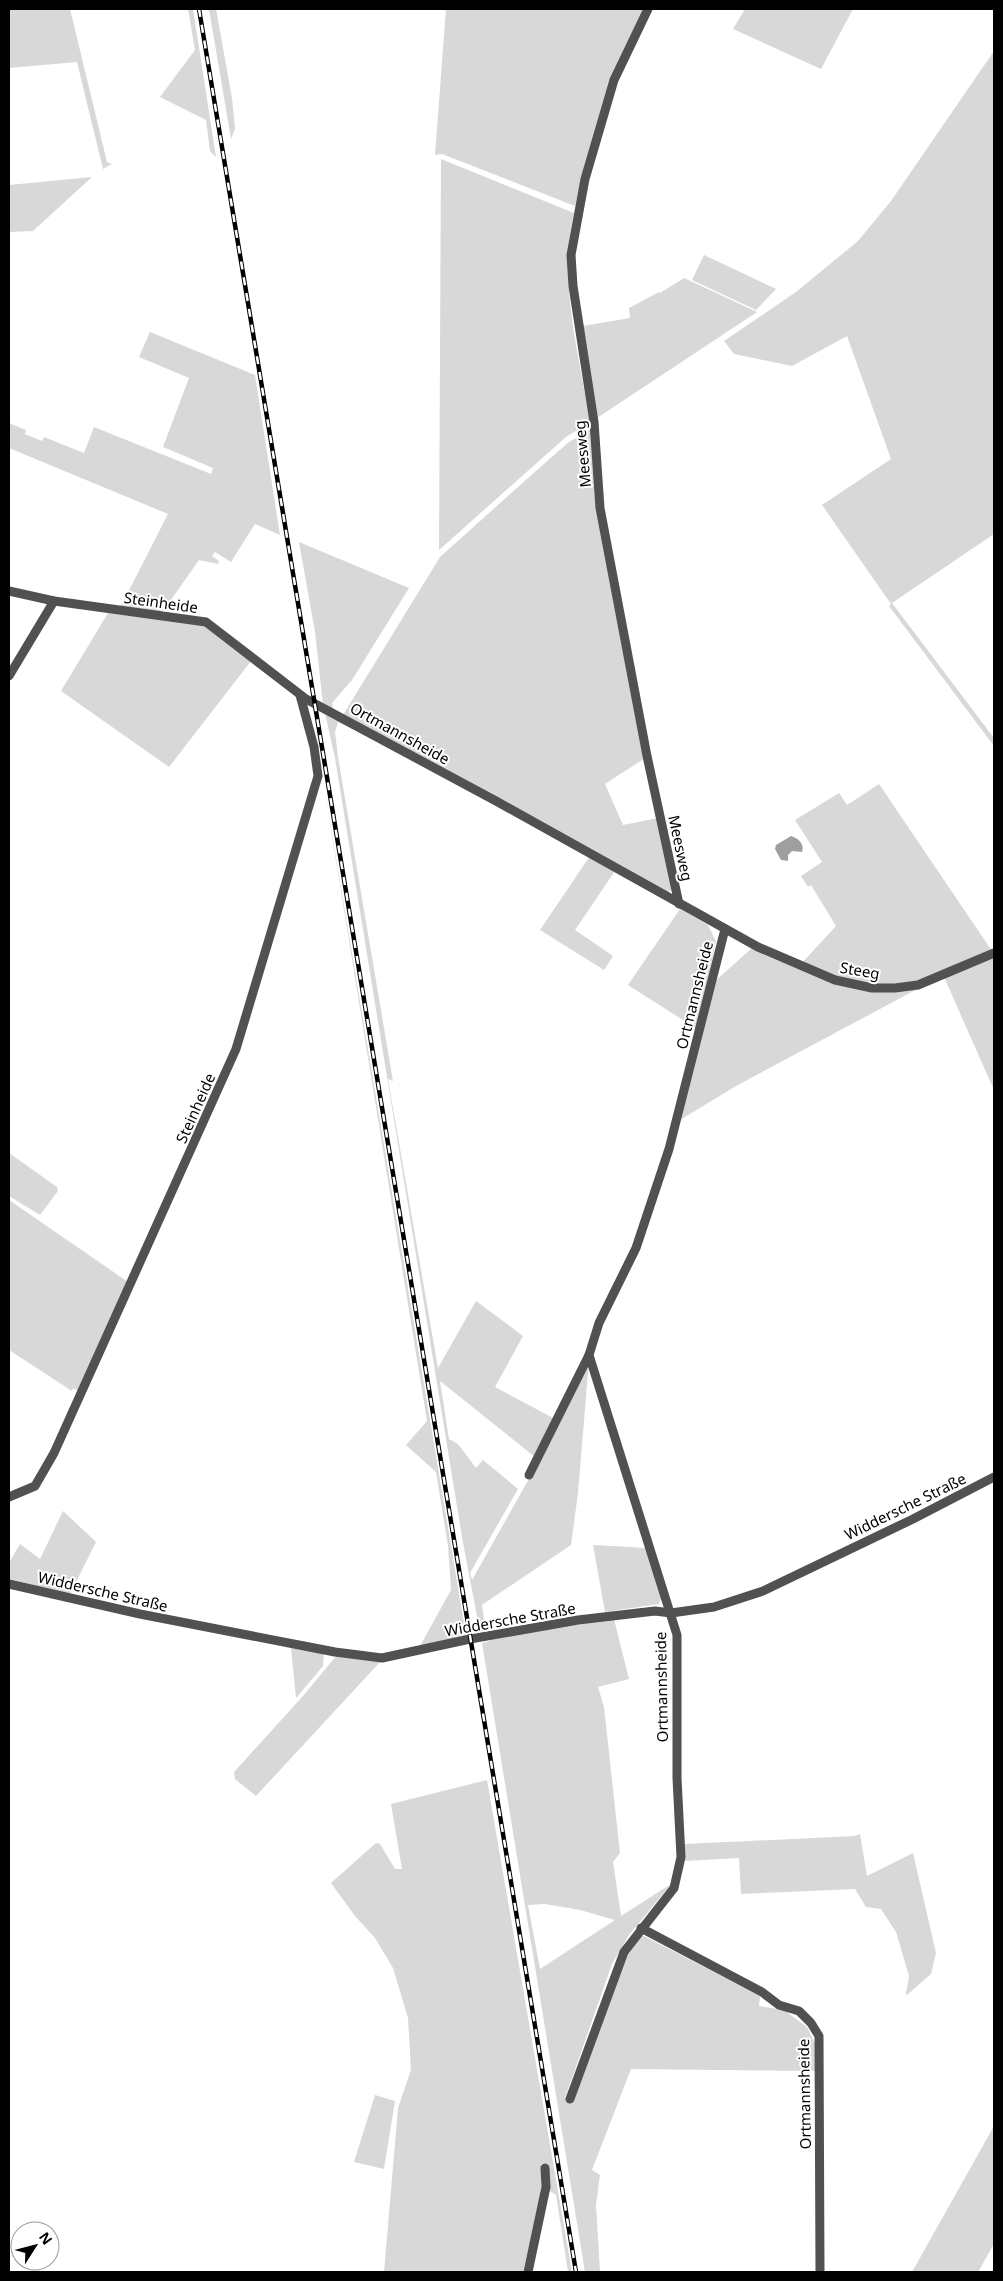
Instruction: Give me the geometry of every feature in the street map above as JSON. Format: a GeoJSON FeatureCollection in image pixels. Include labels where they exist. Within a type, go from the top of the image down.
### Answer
{"type":"FeatureCollection","features":[{"type":"Feature","properties":{"kind":"street","name":"Meesweg"},"geometry":{"type":"LineString","coordinates":[[648,9],[614,80],[585,179],[571,255],[594,422],[600,508],[647,756],[679,904]]}},
{"type":"Feature","properties":{"kind":"street","name":"Steinheide"},"geometry":{"type":"LineString","coordinates":[[9,592],[54,601],[206,622],[300,696],[326,709]]}},
{"type":"Feature","properties":{"kind":"street"},"geometry":{"type":"LineString","coordinates":[[9,676],[54,601]]}},
{"type":"Feature","properties":{"kind":"street","name":"Steinheide"},"geometry":{"type":"LineString","coordinates":[[9,1497],[35,1486],[54,1453],[236,1049],[318,776],[314,747],[300,696]]}},
{"type":"Feature","properties":{"kind":"street","name":"Ortmannsheide"},"geometry":{"type":"LineString","coordinates":[[326,709],[496,801],[725,929],[669,1149],[636,1248],[599,1323],[589,1355],[529,1475]]}},
{"type":"Feature","properties":{"kind":"street","name":"Steeg"},"geometry":{"type":"LineString","coordinates":[[725,929],[765,950],[835,980],[872,988],[895,988],[918,984],[994,953]]}},
{"type":"Feature","properties":{"kind":"street","name":"Ortmannsheide"},"geometry":{"type":"LineString","coordinates":[[570,2099],[618,1965],[630,1942],[674,1888],[681,1857],[677,1778],[677,1635],[589,1355]]}},
{"type":"Feature","properties":{"kind":"street","name":"Widdersche Straße"},"geometry":{"type":"LineString","coordinates":[[9,1584],[140,1614],[335,1652],[382,1658],[470,1638],[578,1620],[655,1611],[671,1613],[714,1607],[763,1591],[913,1519],[994,1477]]}},
{"type":"Feature","properties":{"kind":"street","name":"Ortmannsheide"},"geometry":{"type":"LineString","coordinates":[[642,1928],[762,1992],[779,2005],[799,2011],[811,2023],[819,2036],[820,2272]]}},
{"type":"Feature","properties":{"kind":"street"},"geometry":{"type":"LineString","coordinates":[[528,2272],[545,2194],[545,2168]]}},
{"type":"Feature","properties":{"kind":"shaded area"},"geometry":{"type":"Polygon","coordinates":[[[9,9],[70,9],[107,162],[112,164],[103,169],[77,62],[9,68],[9,9]]]}},
{"type":"Feature","properties":{"kind":"shaded area"},"geometry":{"type":"Polygon","coordinates":[[[188,9],[193,9],[216,157],[210,151],[206,120],[160,97],[195,50],[188,9]]]}},
{"type":"Feature","properties":{"kind":"shaded area"},"geometry":{"type":"Polygon","coordinates":[[[209,9],[216,9],[232,98],[235,129],[231,139],[209,9]]]}},
{"type":"Feature","properties":{"kind":"shaded area"},"geometry":{"type":"Polygon","coordinates":[[[446,9],[644,9],[582,177],[575,206],[442,154],[435,155],[446,9]]]}},
{"type":"Feature","properties":{"kind":"shaded area"},"geometry":{"type":"Polygon","coordinates":[[[745,9],[853,9],[821,69],[733,29],[745,9]]]}},
{"type":"Feature","properties":{"kind":"shaded area"},"geometry":{"type":"Polygon","coordinates":[[[994,51],[994,534],[892,603],[994,738],[994,746],[889,606],[891,604],[822,505],[891,459],[847,336],[792,366],[734,354],[724,341],[796,292],[858,241],[891,201],[994,51]]]}},
{"type":"Feature","properties":{"kind":"shaded area"},"geometry":{"type":"Polygon","coordinates":[[[441,159],[574,213],[568,265],[569,291],[590,422],[566,437],[439,550],[441,159]]]}},
{"type":"Feature","properties":{"kind":"shaded area"},"geometry":{"type":"Polygon","coordinates":[[[92,177],[33,231],[9,232],[9,185],[92,177]]]}},
{"type":"Feature","properties":{"kind":"shaded area"},"geometry":{"type":"Polygon","coordinates":[[[704,255],[776,289],[756,310],[692,280],[704,255]]]}},
{"type":"Feature","properties":{"kind":"shaded area"},"geometry":{"type":"Polygon","coordinates":[[[684,278],[757,312],[597,418],[583,326],[630,318],[629,308],[660,293],[684,278]]]}},
{"type":"Feature","properties":{"kind":"shaded area"},"geometry":{"type":"Polygon","coordinates":[[[150,332],[255,375],[280,535],[255,524],[231,562],[215,552],[212,556],[219,561],[218,564],[199,560],[166,607],[159,613],[120,608],[168,514],[9,448],[9,423],[26,430],[25,434],[42,441],[44,437],[84,453],[94,427],[211,474],[213,468],[163,447],[189,378],[139,357],[150,332]]]}},
{"type":"Feature","properties":{"kind":"shaded area"},"geometry":{"type":"Polygon","coordinates":[[[591,429],[645,758],[605,784],[623,825],[658,818],[673,886],[671,891],[666,892],[343,715],[440,557],[569,442],[591,429]]]}},
{"type":"Feature","properties":{"kind":"shaded area"},"geometry":{"type":"Polygon","coordinates":[[[299,542],[409,588],[352,680],[332,703],[333,710],[323,704],[315,632],[299,542]]]}},
{"type":"Feature","properties":{"kind":"shaded area"},"geometry":{"type":"Polygon","coordinates":[[[108,613],[206,625],[251,661],[169,767],[61,691],[108,613]]]}},
{"type":"Feature","properties":{"kind":"shaded area"},"geometry":{"type":"Polygon","coordinates":[[[325,713],[375,740],[338,722],[335,732],[338,757],[393,1081],[388,1079],[438,1368],[476,1301],[523,1336],[495,1387],[555,1419],[535,1457],[440,1381],[449,1439],[458,1444],[476,1468],[483,1460],[518,1489],[470,1573],[472,1580],[539,1461],[589,1361],[578,1493],[571,1545],[482,1605],[486,1631],[480,1632],[463,1543],[335,758],[325,713]]]}},
{"type":"Feature","properties":{"kind":"shaded area"},"geometry":{"type":"Polygon","coordinates":[[[320,762],[466,1635],[420,1646],[451,1590],[448,1546],[436,1472],[406,1445],[427,1421],[320,762]]]}},
{"type":"Feature","properties":{"kind":"shaded area"},"geometry":{"type":"Polygon","coordinates":[[[879,784],[992,951],[932,977],[894,986],[858,983],[835,977],[801,964],[836,926],[811,885],[808,887],[801,876],[822,862],[795,820],[839,793],[847,805],[879,784]]]}},
{"type":"Feature","properties":{"kind":"shaded area"},"geometry":{"type":"Polygon","coordinates":[[[791,836],[796,838],[803,846],[802,852],[792,851],[788,855],[788,861],[781,860],[775,849],[776,845],[791,836]]]}},
{"type":"Feature","properties":{"kind":"shaded area"},"geometry":{"type":"Polygon","coordinates":[[[590,856],[615,871],[575,930],[613,956],[604,970],[540,930],[590,856]]]}},
{"type":"Feature","properties":{"kind":"shaded area"},"geometry":{"type":"Polygon","coordinates":[[[680,909],[708,925],[716,942],[697,1029],[628,985],[680,909]]]}},
{"type":"Feature","properties":{"kind":"shaded area"},"geometry":{"type":"Polygon","coordinates":[[[752,948],[842,985],[921,987],[736,1086],[680,1120],[714,982],[752,948]]]}},
{"type":"Feature","properties":{"kind":"shaded area"},"geometry":{"type":"Polygon","coordinates":[[[994,956],[994,1090],[944,977],[994,956]]]}},
{"type":"Feature","properties":{"kind":"shaded area"},"geometry":{"type":"Polygon","coordinates":[[[9,1153],[57,1187],[58,1191],[40,1215],[9,1196],[9,1153]]]}},
{"type":"Feature","properties":{"kind":"shaded area"},"geometry":{"type":"Polygon","coordinates":[[[9,1200],[128,1282],[78,1391],[73,1388],[72,1391],[9,1350],[9,1200]]]}},
{"type":"Feature","properties":{"kind":"shaded area"},"geometry":{"type":"Polygon","coordinates":[[[63,1511],[96,1542],[70,1594],[9,1579],[9,1563],[20,1544],[40,1559],[63,1511]]]}},
{"type":"Feature","properties":{"kind":"shaded area"},"geometry":{"type":"Polygon","coordinates":[[[593,1545],[647,1548],[662,1596],[659,1604],[605,1612],[593,1545]]]}},
{"type":"Feature","properties":{"kind":"shaded area"},"geometry":{"type":"Polygon","coordinates":[[[614,1619],[629,1679],[598,1687],[604,1707],[620,1853],[613,1862],[621,1916],[671,1884],[629,1935],[612,1964],[565,2098],[573,2102],[623,1963],[640,1934],[760,1996],[759,2006],[784,2010],[807,2027],[816,2046],[817,2071],[631,2069],[592,2170],[600,2175],[596,2205],[600,2272],[585,2272],[482,1643],[511,1634],[614,1619]],[[545,1904],[528,1905],[540,1969],[615,1920],[580,1910],[545,1904]]]}},
{"type":"Feature","properties":{"kind":"shaded area"},"geometry":{"type":"Polygon","coordinates":[[[291,1648],[324,1653],[323,1666],[296,1698],[291,1648]]]}},
{"type":"Feature","properties":{"kind":"shaded area"},"geometry":{"type":"Polygon","coordinates":[[[337,1655],[381,1661],[256,1796],[235,1779],[234,1772],[303,1696],[337,1655]]]}},
{"type":"Feature","properties":{"kind":"shaded area"},"geometry":{"type":"Polygon","coordinates":[[[487,1780],[572,2272],[568,2272],[556,2195],[548,2190],[547,2163],[541,2164],[539,2205],[523,2272],[384,2272],[398,2108],[411,2070],[408,2018],[393,1968],[375,1938],[355,1916],[331,1883],[376,1843],[380,1844],[395,1869],[402,1869],[391,1804],[487,1780]]]}},
{"type":"Feature","properties":{"kind":"shaded area"},"geometry":{"type":"Polygon","coordinates":[[[860,1834],[867,1876],[913,1853],[936,1953],[931,1974],[907,1995],[909,1976],[896,1932],[881,1909],[866,1907],[855,1889],[741,1894],[739,1858],[685,1861],[685,1844],[855,1836],[860,1834]]]}},
{"type":"Feature","properties":{"kind":"shaded area"},"geometry":{"type":"Polygon","coordinates":[[[375,2095],[395,2101],[384,2169],[354,2162],[375,2095]]]}},
{"type":"Feature","properties":{"kind":"shaded area"},"geometry":{"type":"Polygon","coordinates":[[[994,2126],[994,2244],[978,2272],[912,2272],[994,2126]]]}},
{"type":"Feature","properties":{"kind":"railway"},"geometry":{"type":"LineString","coordinates":[[199,9],[576,2272]]}}]}
